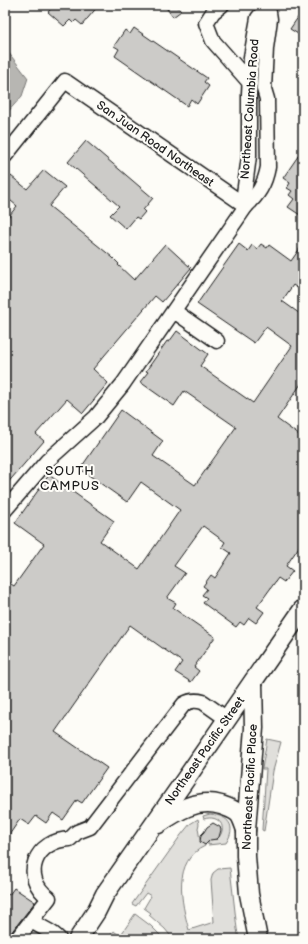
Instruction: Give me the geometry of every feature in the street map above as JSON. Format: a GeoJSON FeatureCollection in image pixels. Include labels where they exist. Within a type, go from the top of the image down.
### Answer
{"type":"FeatureCollection","features":[{"type":"Feature","properties":{"kind":"main road","name":"Northeast Pacific Street"},"geometry":{"type":"LineString","coordinates":[[78,939],[96,912],[105,894],[303,608]]}},
{"type":"Feature","properties":{"kind":"main road","name":"Northeast Pacific Place"},"geometry":{"type":"LineString","coordinates":[[253,682],[254,728],[246,830],[246,856],[249,894],[258,939]]}},
{"type":"Feature","properties":{"kind":"main road"},"geometry":{"type":"LineString","coordinates":[[150,829],[192,805],[206,803],[224,806],[239,814],[246,830]]}},
{"type":"Feature","properties":{"kind":"main road","name":"Northeast Pacific Street"},"geometry":{"type":"LineString","coordinates":[[68,939],[69,932],[84,912],[105,894]]}},
{"type":"Feature","properties":{"kind":"street"},"geometry":{"type":"LineString","coordinates":[[222,5],[213,12],[206,22],[210,35],[213,41],[250,83]]}},
{"type":"Feature","properties":{"kind":"street","name":"Northeast Columbia Road"},"geometry":{"type":"LineString","coordinates":[[246,206],[244,194],[249,156],[251,56],[258,18],[268,6]]}},
{"type":"Feature","properties":{"kind":"street","name":"Northeast Columbia Road"},"geometry":{"type":"LineString","coordinates":[[5,510],[47,461],[96,417],[123,384],[246,206],[260,191],[268,168],[267,100],[264,89],[266,48],[270,19],[268,6]]}},
{"type":"Feature","properties":{"kind":"street","name":"San Juan Road Northeast"},"geometry":{"type":"LineString","coordinates":[[5,156],[65,81],[246,206]]}},
{"type":"Feature","properties":{"kind":"street"},"geometry":{"type":"LineString","coordinates":[[174,311],[217,341]]}},
{"type":"Feature","properties":{"kind":"street"},"geometry":{"type":"LineString","coordinates":[[17,939],[49,898],[43,894],[35,879],[34,870],[39,853],[53,842],[70,839],[77,832],[90,827],[184,704],[189,701],[199,700],[227,719]]}},
{"type":"Feature","properties":{"kind":"street"},"geometry":{"type":"LineString","coordinates":[[32,921],[52,932],[59,939]]}},
{"type":"Feature","properties":{"kind":"shaded area"},"geometry":{"type":"Polygon","coordinates":[[[5,48],[28,78],[22,96],[5,115],[5,48]]]}},
{"type":"Feature","properties":{"kind":"shaded area"},"geometry":{"type":"Polygon","coordinates":[[[267,739],[281,742],[273,771],[264,831],[262,830],[266,769],[262,769],[267,739]]]}},
{"type":"Feature","properties":{"kind":"shaded area"},"geometry":{"type":"Polygon","coordinates":[[[210,814],[222,817],[229,823],[231,832],[226,843],[208,845],[210,839],[217,839],[221,835],[222,831],[221,823],[218,820],[214,818],[204,819],[203,816],[210,814]]]}},
{"type":"Feature","properties":{"kind":"shaded area"},"geometry":{"type":"Polygon","coordinates":[[[198,819],[200,840],[205,844],[205,846],[195,853],[187,862],[183,872],[182,883],[183,907],[189,930],[214,922],[211,880],[213,873],[218,869],[230,868],[239,939],[173,939],[165,929],[149,915],[151,913],[144,908],[151,896],[146,893],[136,906],[132,904],[181,835],[190,824],[198,819]]]}},
{"type":"Feature","properties":{"kind":"shaded area"},"geometry":{"type":"Polygon","coordinates":[[[135,914],[151,926],[164,939],[112,939],[109,937],[114,931],[120,936],[135,914]]]}},
{"type":"Feature","properties":{"kind":"building"},"geometry":{"type":"Polygon","coordinates":[[[54,5],[99,5],[82,25],[76,20],[73,23],[70,20],[64,26],[48,12],[54,5]]]}},
{"type":"Feature","properties":{"kind":"building"},"geometry":{"type":"Polygon","coordinates":[[[164,5],[177,5],[181,11],[173,17],[164,5]]]}},
{"type":"Feature","properties":{"kind":"building"},"geometry":{"type":"Polygon","coordinates":[[[303,10],[303,37],[290,29],[303,10]]]}},
{"type":"Feature","properties":{"kind":"building"},"geometry":{"type":"Polygon","coordinates":[[[134,28],[207,78],[204,82],[209,86],[197,104],[191,99],[187,106],[115,56],[119,49],[114,46],[125,30],[130,34],[134,28]]]}},
{"type":"Feature","properties":{"kind":"building"},"geometry":{"type":"Polygon","coordinates":[[[86,141],[153,198],[143,210],[145,212],[139,219],[136,217],[126,229],[110,215],[119,206],[68,162],[86,141]]]}},
{"type":"Feature","properties":{"kind":"building"},"geometry":{"type":"Polygon","coordinates":[[[303,149],[303,217],[288,207],[294,199],[289,195],[292,191],[287,188],[290,183],[283,178],[303,149]]]}},
{"type":"Feature","properties":{"kind":"building"},"geometry":{"type":"Polygon","coordinates":[[[44,170],[65,187],[49,206],[112,257],[134,280],[165,244],[191,268],[162,302],[155,296],[93,369],[108,383],[83,413],[67,399],[36,434],[44,441],[5,486],[5,221],[17,206],[5,196],[5,183],[11,176],[27,189],[44,170]]]}},
{"type":"Feature","properties":{"kind":"building"},"geometry":{"type":"Polygon","coordinates":[[[239,244],[248,251],[252,245],[257,249],[261,244],[267,248],[269,245],[291,261],[303,244],[303,292],[293,285],[282,301],[303,316],[303,381],[277,419],[303,438],[303,541],[286,566],[293,571],[284,582],[278,578],[257,607],[264,612],[256,623],[249,618],[244,625],[240,622],[236,627],[203,603],[207,598],[202,595],[207,589],[203,586],[211,575],[215,578],[231,553],[222,547],[225,542],[203,526],[174,566],[185,573],[167,598],[176,603],[173,608],[215,637],[194,667],[199,671],[191,682],[175,672],[182,662],[130,625],[55,732],[107,768],[82,803],[77,800],[63,820],[53,813],[46,823],[36,816],[29,825],[20,819],[5,841],[5,580],[14,586],[44,544],[15,523],[49,475],[114,521],[100,541],[139,569],[180,510],[141,482],[127,502],[80,469],[121,410],[163,441],[153,456],[195,485],[236,427],[184,391],[174,406],[140,382],[167,341],[169,342],[177,331],[208,354],[200,366],[253,403],[292,346],[266,327],[254,343],[197,304],[239,244]]]}},
{"type":"Feature","properties":{"kind":"building"},"geometry":{"type":"Polygon","coordinates":[[[213,823],[220,827],[221,830],[219,837],[217,839],[210,840],[205,845],[200,842],[201,835],[207,827],[213,823]]]}},
{"type":"Feature","properties":{"kind":"building"},"geometry":{"type":"Polygon","coordinates":[[[14,888],[35,902],[10,934],[9,939],[5,939],[5,892],[9,895],[14,888]]]}},
{"type":"Feature","properties":{"kind":"district","name":"SOUTH CAMPUS"},"geometry":{"type":"Point","coordinates":[70,478]}}]}
